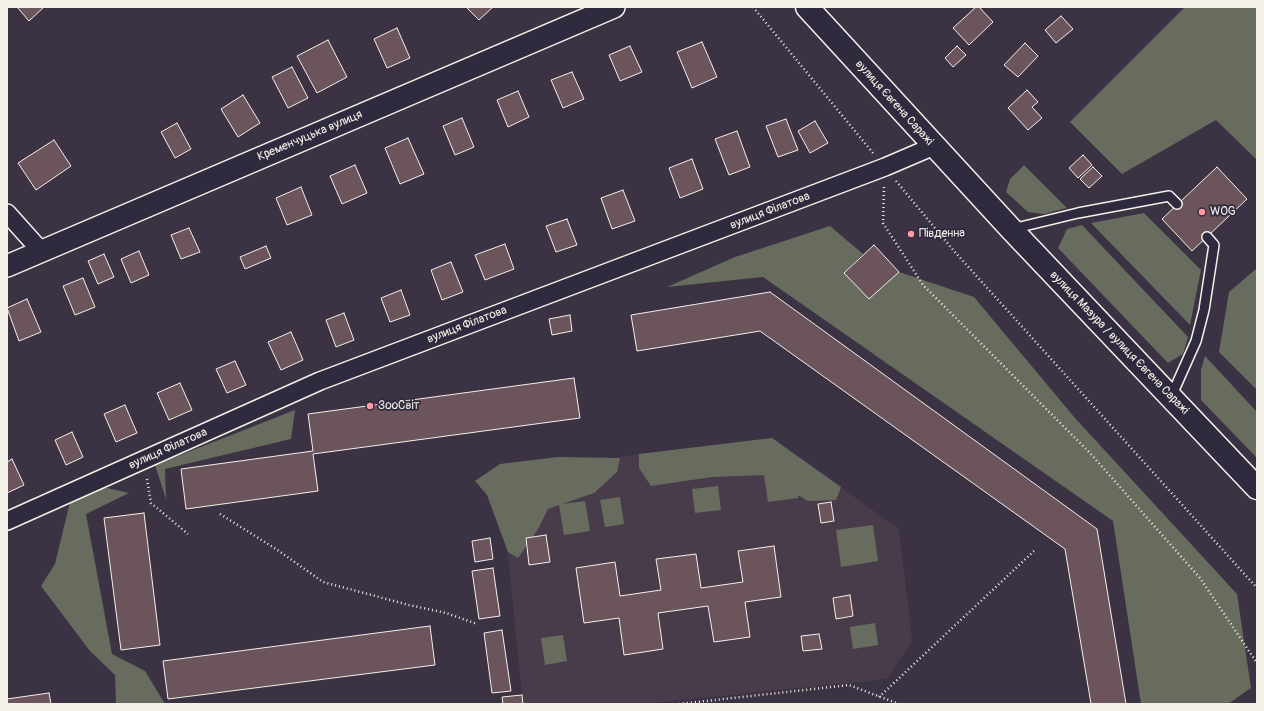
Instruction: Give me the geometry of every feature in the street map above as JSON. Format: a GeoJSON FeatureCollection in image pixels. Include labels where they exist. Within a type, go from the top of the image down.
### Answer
{"type":"FeatureCollection","features":[{"type":"Feature","properties":{"kind":"main road","name":"вулиця Євгена Саражі"},"geometry":{"type":"LineString","coordinates":[[807,7],[982,197]]}},
{"type":"Feature","properties":{"kind":"main road","name":"вулиця Мазура / вулиця Євгена Саражі"},"geometry":{"type":"LineString","coordinates":[[982,197],[1257,488]]}},
{"type":"Feature","properties":{"kind":"street","name":"Кременчуцька вулиця"},"geometry":{"type":"LineString","coordinates":[[7,266],[614,7]]}},
{"type":"Feature","properties":{"kind":"street","name":"вулиця Філатова"},"geometry":{"type":"LineString","coordinates":[[7,521],[320,381],[885,167],[934,146]]}},
{"type":"Feature","properties":{"kind":"street"},"geometry":{"type":"LineString","coordinates":[[7,213],[40,252]]}},
{"type":"Feature","properties":{"kind":"lane"},"geometry":{"type":"LineString","coordinates":[[1011,229],[1078,213],[1169,196],[1177,204]]}},
{"type":"Feature","properties":{"kind":"lane"},"geometry":{"type":"LineString","coordinates":[[1171,397],[1196,341],[1204,310],[1214,245],[1207,237]]}},
{"type":"Feature","properties":{"kind":"path"},"geometry":{"type":"LineString","coordinates":[[753,7],[960,257],[1257,588]]}},
{"type":"Feature","properties":{"kind":"path"},"geometry":{"type":"LineString","coordinates":[[885,167],[883,223],[923,285],[1090,453],[1200,578],[1257,663]]}},
{"type":"Feature","properties":{"kind":"path"},"geometry":{"type":"LineString","coordinates":[[146,472],[151,503],[188,534]]}},
{"type":"Feature","properties":{"kind":"path"},"geometry":{"type":"LineString","coordinates":[[220,514],[279,551],[323,582],[409,605],[446,613],[477,624]]}},
{"type":"Feature","properties":{"kind":"path"},"geometry":{"type":"LineString","coordinates":[[878,697],[1034,551]]}},
{"type":"Feature","properties":{"kind":"path"},"geometry":{"type":"LineString","coordinates":[[679,704],[849,685],[899,704]]}},
{"type":"Feature","properties":{"kind":"shaded area"},"geometry":{"type":"Polygon","coordinates":[[[772,438],[899,529],[912,641],[887,679],[643,704],[523,704],[500,477],[639,454],[772,438]]]}},
{"type":"Feature","properties":{"kind":"green space"},"geometry":{"type":"Polygon","coordinates":[[[1185,7],[1257,7],[1257,160],[1216,120],[1122,174],[1070,122],[1185,7]]]}},
{"type":"Feature","properties":{"kind":"green space"},"geometry":{"type":"Polygon","coordinates":[[[1024,165],[1067,208],[1044,214],[1028,212],[1006,192],[1010,179],[1024,165]]]}},
{"type":"Feature","properties":{"kind":"green space"},"geometry":{"type":"Polygon","coordinates":[[[1144,213],[1201,270],[1190,325],[1091,223],[1144,213]]]}},
{"type":"Feature","properties":{"kind":"green space"},"geometry":{"type":"Polygon","coordinates":[[[1082,225],[1188,337],[1183,354],[1168,363],[1058,248],[1067,229],[1082,225]]]}},
{"type":"Feature","properties":{"kind":"green space"},"geometry":{"type":"Polygon","coordinates":[[[830,226],[863,254],[844,273],[869,299],[899,272],[974,297],[1075,418],[1237,594],[1251,688],[1228,704],[1141,704],[1113,521],[763,277],[667,287],[735,257],[830,226]]]}},
{"type":"Feature","properties":{"kind":"green space"},"geometry":{"type":"Polygon","coordinates":[[[1257,268],[1257,390],[1219,352],[1229,292],[1257,268]]]}},
{"type":"Feature","properties":{"kind":"green space"},"geometry":{"type":"Polygon","coordinates":[[[1205,356],[1257,412],[1257,458],[1201,400],[1201,370],[1205,356]]]}},
{"type":"Feature","properties":{"kind":"green space"},"geometry":{"type":"Polygon","coordinates":[[[295,410],[291,439],[165,469],[166,499],[155,465],[295,410]]]}},
{"type":"Feature","properties":{"kind":"green space"},"geometry":{"type":"Polygon","coordinates":[[[772,438],[841,487],[836,500],[808,501],[798,495],[798,498],[768,502],[764,475],[712,477],[651,486],[639,468],[639,454],[772,438]]]}},
{"type":"Feature","properties":{"kind":"green space"},"geometry":{"type":"Polygon","coordinates":[[[558,457],[620,458],[617,472],[594,493],[562,504],[585,501],[590,531],[564,535],[559,505],[548,509],[538,529],[518,558],[508,552],[487,495],[475,481],[500,464],[558,457]]]}},
{"type":"Feature","properties":{"kind":"green space"},"geometry":{"type":"Polygon","coordinates":[[[718,486],[721,510],[695,513],[692,489],[718,486]]]}},
{"type":"Feature","properties":{"kind":"green space"},"geometry":{"type":"Polygon","coordinates":[[[103,487],[129,493],[86,514],[112,654],[145,671],[165,704],[116,704],[115,675],[90,651],[41,586],[55,564],[70,502],[103,487]]]}},
{"type":"Feature","properties":{"kind":"green space"},"geometry":{"type":"Polygon","coordinates":[[[620,497],[624,524],[605,527],[600,500],[620,497]]]}},
{"type":"Feature","properties":{"kind":"green space"},"geometry":{"type":"Polygon","coordinates":[[[873,525],[878,561],[841,567],[836,530],[873,525]]]}},
{"type":"Feature","properties":{"kind":"green space"},"geometry":{"type":"Polygon","coordinates":[[[875,623],[878,645],[853,649],[850,627],[875,623]]]}},
{"type":"Feature","properties":{"kind":"green space"},"geometry":{"type":"Polygon","coordinates":[[[563,635],[567,661],[545,665],[541,638],[563,635]]]}},
{"type":"Feature","properties":{"kind":"building"},"geometry":{"type":"Polygon","coordinates":[[[17,7],[44,7],[29,21],[17,7]]]}},
{"type":"Feature","properties":{"kind":"building"},"geometry":{"type":"Polygon","coordinates":[[[466,7],[493,7],[479,20],[466,7]]]}},
{"type":"Feature","properties":{"kind":"building"},"geometry":{"type":"Polygon","coordinates":[[[976,7],[979,7],[993,22],[969,45],[953,28],[976,7]]]}},
{"type":"Feature","properties":{"kind":"building"},"geometry":{"type":"Polygon","coordinates":[[[1061,16],[1073,29],[1056,43],[1045,30],[1061,16]]]}},
{"type":"Feature","properties":{"kind":"building"},"geometry":{"type":"Polygon","coordinates":[[[397,28],[410,58],[387,68],[374,39],[397,28]]]}},
{"type":"Feature","properties":{"kind":"building"},"geometry":{"type":"Polygon","coordinates":[[[328,40],[347,77],[317,93],[297,56],[328,40]]]}},
{"type":"Feature","properties":{"kind":"building"},"geometry":{"type":"Polygon","coordinates":[[[702,42],[717,77],[692,88],[677,52],[702,42]]]}},
{"type":"Feature","properties":{"kind":"building"},"geometry":{"type":"Polygon","coordinates":[[[1025,43],[1038,56],[1018,77],[1004,65],[1025,43]]]}},
{"type":"Feature","properties":{"kind":"building"},"geometry":{"type":"Polygon","coordinates":[[[630,46],[642,72],[620,81],[609,55],[630,46]]]}},
{"type":"Feature","properties":{"kind":"building"},"geometry":{"type":"Polygon","coordinates":[[[957,46],[966,55],[953,67],[945,58],[957,46]]]}},
{"type":"Feature","properties":{"kind":"building"},"geometry":{"type":"Polygon","coordinates":[[[292,67],[308,98],[288,108],[272,77],[292,67]]]}},
{"type":"Feature","properties":{"kind":"building"},"geometry":{"type":"Polygon","coordinates":[[[572,72],[584,99],[563,108],[551,80],[572,72]]]}},
{"type":"Feature","properties":{"kind":"building"},"geometry":{"type":"Polygon","coordinates":[[[1027,90],[1038,102],[1032,107],[1042,118],[1028,130],[1008,108],[1027,90]]]}},
{"type":"Feature","properties":{"kind":"building"},"geometry":{"type":"Polygon","coordinates":[[[518,91],[529,117],[508,127],[497,100],[518,91]]]}},
{"type":"Feature","properties":{"kind":"building"},"geometry":{"type":"Polygon","coordinates":[[[243,95],[260,123],[238,137],[221,109],[243,95]]]}},
{"type":"Feature","properties":{"kind":"building"},"geometry":{"type":"Polygon","coordinates":[[[462,118],[474,147],[455,155],[443,126],[462,118]]]}},
{"type":"Feature","properties":{"kind":"building"},"geometry":{"type":"Polygon","coordinates":[[[786,119],[798,150],[778,157],[766,126],[786,119]]]}},
{"type":"Feature","properties":{"kind":"building"},"geometry":{"type":"Polygon","coordinates":[[[815,121],[828,143],[810,153],[798,131],[815,121]]]}},
{"type":"Feature","properties":{"kind":"building"},"geometry":{"type":"Polygon","coordinates":[[[177,123],[191,149],[175,158],[161,132],[177,123]]]}},
{"type":"Feature","properties":{"kind":"building"},"geometry":{"type":"Polygon","coordinates":[[[737,131],[750,167],[729,175],[715,139],[737,131]]]}},
{"type":"Feature","properties":{"kind":"building"},"geometry":{"type":"Polygon","coordinates":[[[408,138],[424,174],[400,184],[385,148],[408,138]]]}},
{"type":"Feature","properties":{"kind":"building"},"geometry":{"type":"Polygon","coordinates":[[[54,140],[71,166],[36,190],[18,163],[54,140]]]}},
{"type":"Feature","properties":{"kind":"building"},"geometry":{"type":"Polygon","coordinates":[[[1083,155],[1092,165],[1078,178],[1069,168],[1083,155]]]}},
{"type":"Feature","properties":{"kind":"building"},"geometry":{"type":"Polygon","coordinates":[[[692,159],[703,189],[680,198],[669,168],[692,159]]]}},
{"type":"Feature","properties":{"kind":"building"},"geometry":{"type":"Polygon","coordinates":[[[355,165],[367,193],[342,204],[330,176],[355,165]]]}},
{"type":"Feature","properties":{"kind":"building"},"geometry":{"type":"Polygon","coordinates":[[[1093,167],[1102,176],[1089,188],[1080,179],[1093,167]]]}},
{"type":"Feature","properties":{"kind":"building","name":"WOG"},"geometry":{"type":"Polygon","coordinates":[[[1217,167],[1247,199],[1192,251],[1162,219],[1217,167]]]}},
{"type":"Feature","properties":{"kind":"building"},"geometry":{"type":"Polygon","coordinates":[[[301,187],[312,215],[287,225],[276,198],[301,187]]]}},
{"type":"Feature","properties":{"kind":"building"},"geometry":{"type":"Polygon","coordinates":[[[623,190],[635,221],[612,229],[601,198],[623,190]]]}},
{"type":"Feature","properties":{"kind":"building"},"geometry":{"type":"Polygon","coordinates":[[[567,219],[577,245],[556,252],[546,226],[567,219]]]}},
{"type":"Feature","properties":{"kind":"building"},"geometry":{"type":"Polygon","coordinates":[[[189,228],[200,252],[181,259],[171,235],[189,228]]]}},
{"type":"Feature","properties":{"kind":"building"},"geometry":{"type":"Polygon","coordinates":[[[505,244],[514,269],[485,280],[475,255],[505,244]]]}},
{"type":"Feature","properties":{"kind":"building"},"geometry":{"type":"Polygon","coordinates":[[[874,245],[899,272],[869,299],[844,273],[874,245]]]}},
{"type":"Feature","properties":{"kind":"building"},"geometry":{"type":"Polygon","coordinates":[[[266,246],[271,258],[245,269],[240,257],[266,246]]]}},
{"type":"Feature","properties":{"kind":"building"},"geometry":{"type":"Polygon","coordinates":[[[139,251],[149,275],[131,283],[121,259],[139,251]]]}},
{"type":"Feature","properties":{"kind":"building"},"geometry":{"type":"Polygon","coordinates":[[[104,254],[114,277],[98,284],[88,261],[104,254]]]}},
{"type":"Feature","properties":{"kind":"building"},"geometry":{"type":"Polygon","coordinates":[[[451,262],[463,292],[442,300],[431,270],[451,262]]]}},
{"type":"Feature","properties":{"kind":"building"},"geometry":{"type":"Polygon","coordinates":[[[83,278],[95,307],[75,315],[63,286],[83,278]]]}},
{"type":"Feature","properties":{"kind":"building"},"geometry":{"type":"Polygon","coordinates":[[[401,290],[410,315],[390,322],[381,298],[401,290]]]}},
{"type":"Feature","properties":{"kind":"building"},"geometry":{"type":"Polygon","coordinates":[[[770,292],[1097,529],[1126,704],[1091,704],[1065,549],[760,331],[637,351],[631,315],[770,292]]]}},
{"type":"Feature","properties":{"kind":"building"},"geometry":{"type":"Polygon","coordinates":[[[27,299],[41,332],[19,341],[7,308],[27,299]]]}},
{"type":"Feature","properties":{"kind":"building"},"geometry":{"type":"Polygon","coordinates":[[[344,313],[354,340],[336,347],[326,320],[344,313]]]}},
{"type":"Feature","properties":{"kind":"building"},"geometry":{"type":"Polygon","coordinates":[[[570,315],[572,331],[552,335],[549,319],[570,315]]]}},
{"type":"Feature","properties":{"kind":"building"},"geometry":{"type":"Polygon","coordinates":[[[291,332],[303,360],[281,370],[268,342],[291,332]]]}},
{"type":"Feature","properties":{"kind":"building"},"geometry":{"type":"Polygon","coordinates":[[[235,361],[246,385],[227,393],[216,369],[235,361]]]}},
{"type":"Feature","properties":{"kind":"building"},"geometry":{"type":"Polygon","coordinates":[[[574,378],[580,418],[313,454],[318,491],[186,509],[181,469],[313,451],[308,414],[574,378]]]}},
{"type":"Feature","properties":{"kind":"building"},"geometry":{"type":"Polygon","coordinates":[[[180,383],[192,410],[169,420],[157,393],[180,383]]]}},
{"type":"Feature","properties":{"kind":"building"},"geometry":{"type":"Polygon","coordinates":[[[125,405],[137,433],[116,442],[104,414],[125,405]]]}},
{"type":"Feature","properties":{"kind":"building"},"geometry":{"type":"Polygon","coordinates":[[[72,432],[83,457],[66,465],[55,440],[72,432]]]}},
{"type":"Feature","properties":{"kind":"building"},"geometry":{"type":"Polygon","coordinates":[[[12,459],[24,485],[7,493],[7,462],[12,459]]]}},
{"type":"Feature","properties":{"kind":"building"},"geometry":{"type":"Polygon","coordinates":[[[831,502],[834,521],[821,523],[818,504],[831,502]]]}},
{"type":"Feature","properties":{"kind":"building"},"geometry":{"type":"Polygon","coordinates":[[[144,513],[160,645],[121,650],[104,518],[144,513]]]}},
{"type":"Feature","properties":{"kind":"building"},"geometry":{"type":"Polygon","coordinates":[[[546,535],[550,562],[529,565],[526,538],[546,535]]]}},
{"type":"Feature","properties":{"kind":"building"},"geometry":{"type":"Polygon","coordinates":[[[490,538],[493,559],[475,562],[472,541],[490,538]]]}},
{"type":"Feature","properties":{"kind":"building"},"geometry":{"type":"Polygon","coordinates":[[[774,546],[781,597],[745,602],[750,637],[714,642],[708,606],[658,613],[663,649],[624,655],[619,618],[584,623],[576,568],[615,562],[620,596],[661,590],[656,559],[696,554],[701,588],[743,582],[738,551],[774,546]]]}},
{"type":"Feature","properties":{"kind":"building"},"geometry":{"type":"Polygon","coordinates":[[[493,568],[500,616],[479,619],[472,571],[493,568]]]}},
{"type":"Feature","properties":{"kind":"building"},"geometry":{"type":"Polygon","coordinates":[[[850,595],[853,616],[836,619],[833,598],[850,595]]]}},
{"type":"Feature","properties":{"kind":"building"},"geometry":{"type":"Polygon","coordinates":[[[430,626],[435,665],[168,699],[163,661],[430,626]]]}},
{"type":"Feature","properties":{"kind":"building"},"geometry":{"type":"Polygon","coordinates":[[[502,630],[511,691],[492,693],[484,633],[502,630]]]}},
{"type":"Feature","properties":{"kind":"building"},"geometry":{"type":"Polygon","coordinates":[[[819,634],[822,649],[803,651],[801,636],[819,634]]]}},
{"type":"Feature","properties":{"kind":"building"},"geometry":{"type":"Polygon","coordinates":[[[49,693],[51,704],[7,704],[7,699],[49,693]]]}},
{"type":"Feature","properties":{"kind":"building"},"geometry":{"type":"Polygon","coordinates":[[[522,695],[523,704],[503,704],[502,697],[522,695]]]}},
{"type":"Feature","properties":{"kind":"place","name":"WOG"},"geometry":{"type":"Point","coordinates":[1202,212]}},
{"type":"Feature","properties":{"kind":"place","name":"Південна"},"geometry":{"type":"Point","coordinates":[911,234]}},
{"type":"Feature","properties":{"kind":"place","name":"ЗооСвiт"},"geometry":{"type":"Point","coordinates":[370,406]}}]}
